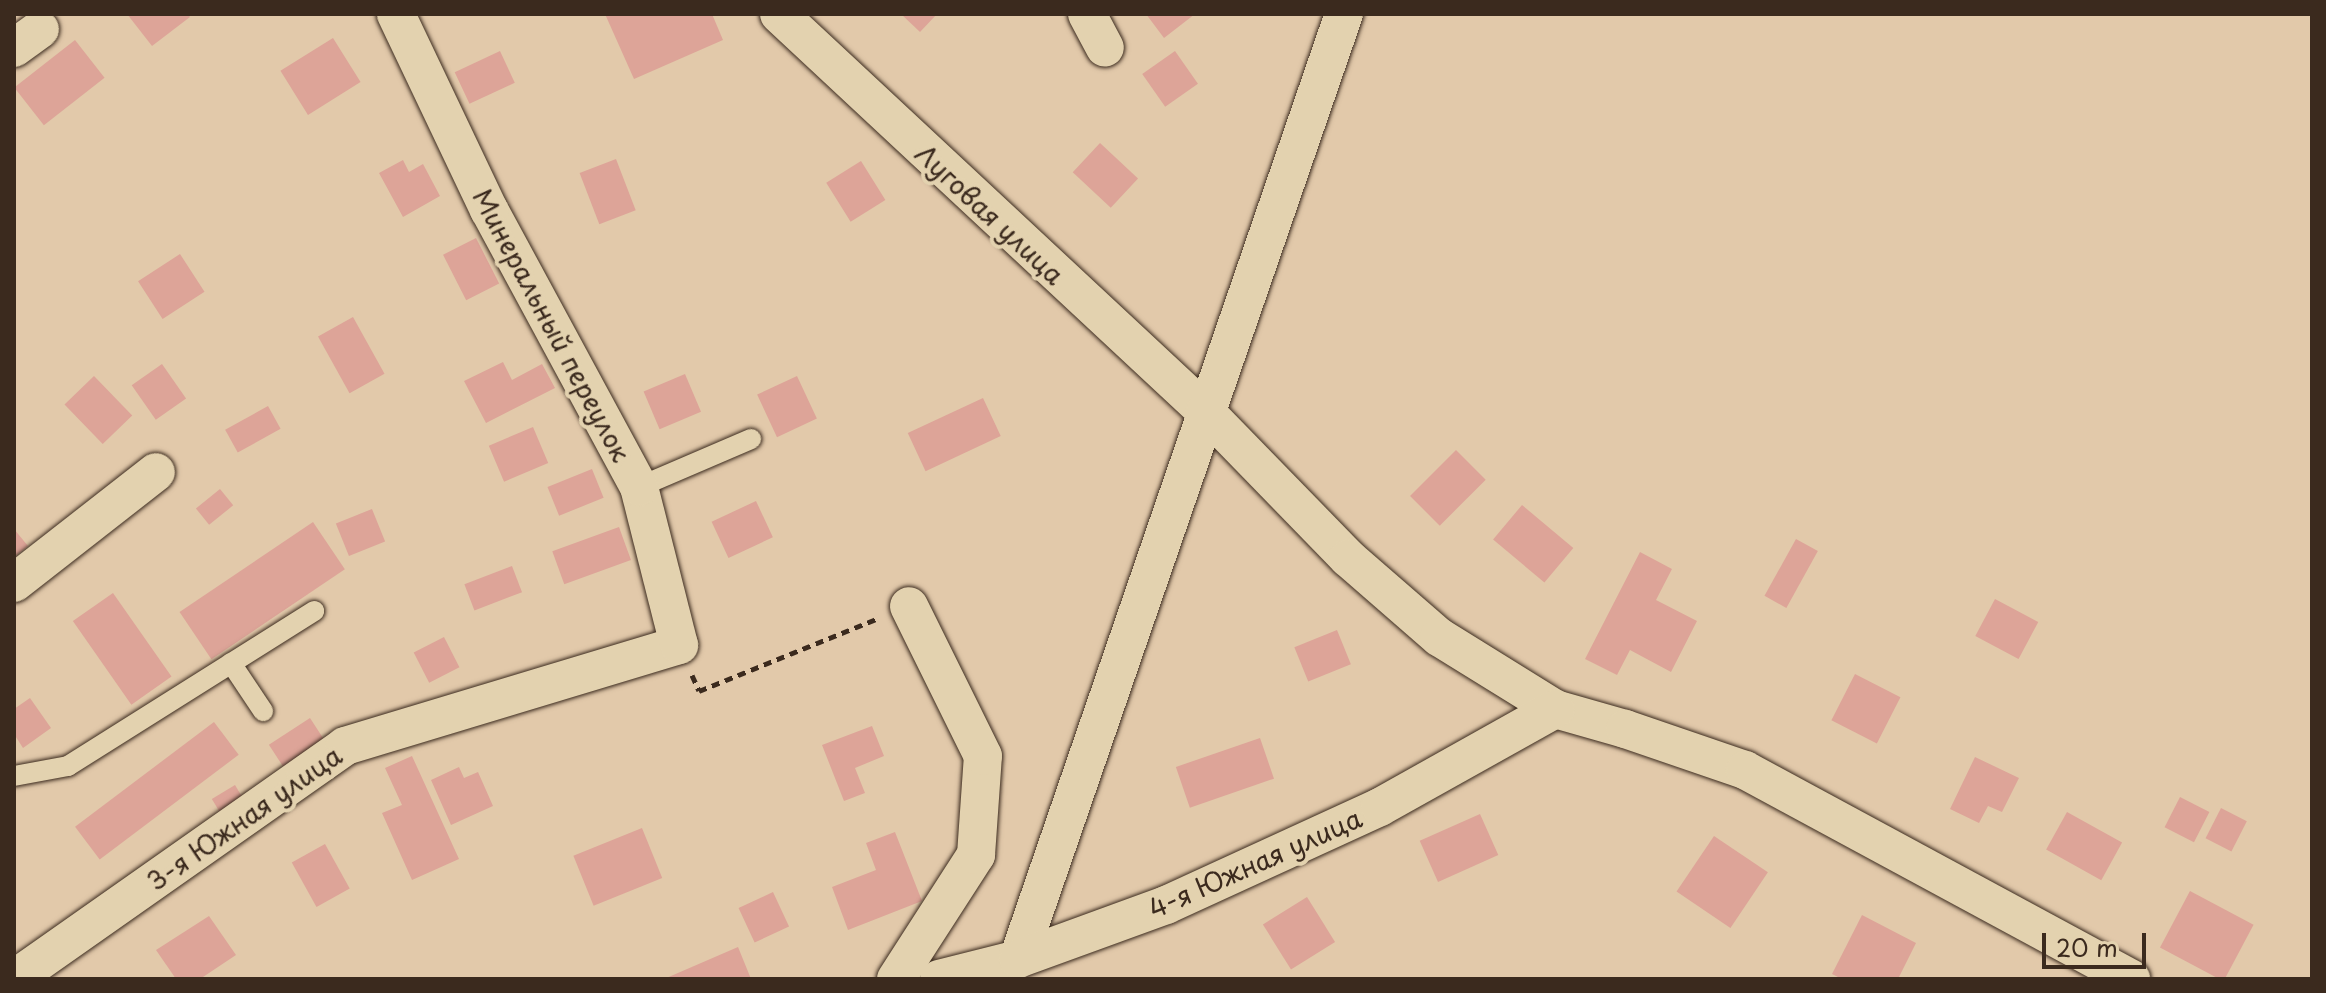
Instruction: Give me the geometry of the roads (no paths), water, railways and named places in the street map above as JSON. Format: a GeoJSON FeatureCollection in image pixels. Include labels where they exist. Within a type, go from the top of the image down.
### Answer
{"type":"FeatureCollection","features":[{"type":"Feature","properties":{"kind":"street","name":"Минеральный переулок"},"geometry":{"type":"LineString","coordinates":[[396,14],[489,210],[639,487],[679,645]]}},
{"type":"Feature","properties":{"kind":"street","name":"Луговая улица"},"geometry":{"type":"LineString","coordinates":[[779,14],[1205,411],[1348,558],[1439,637],[1555,709],[1745,770],[2131,979]]}},
{"type":"Feature","properties":{"kind":"street"},"geometry":{"type":"LineString","coordinates":[[1087,14],[1105,48]]}},
{"type":"Feature","properties":{"kind":"street"},"geometry":{"type":"LineString","coordinates":[[1018,959],[1344,14]]}},
{"type":"Feature","properties":{"kind":"street"},"geometry":{"type":"LineString","coordinates":[[14,583],[156,472]]}},
{"type":"Feature","properties":{"kind":"street"},"geometry":{"type":"LineString","coordinates":[[896,979],[976,855],[983,756],[909,606]]}},
{"type":"Feature","properties":{"kind":"street","name":"3-я Южная улица"},"geometry":{"type":"LineString","coordinates":[[14,979],[345,746],[679,645]]}},
{"type":"Feature","properties":{"kind":"street","name":"4-я Южная улица"},"geometry":{"type":"LineString","coordinates":[[939,979],[1018,959],[1166,905],[1352,820],[1555,709]]}},
{"type":"Feature","properties":{"kind":"lane"},"geometry":{"type":"LineString","coordinates":[[639,487],[751,439]]}},
{"type":"Feature","properties":{"kind":"lane"},"geometry":{"type":"LineString","coordinates":[[14,776],[68,766],[314,611]]}},
{"type":"Feature","properties":{"kind":"lane"},"geometry":{"type":"LineString","coordinates":[[231,663],[263,711]]}}]}
